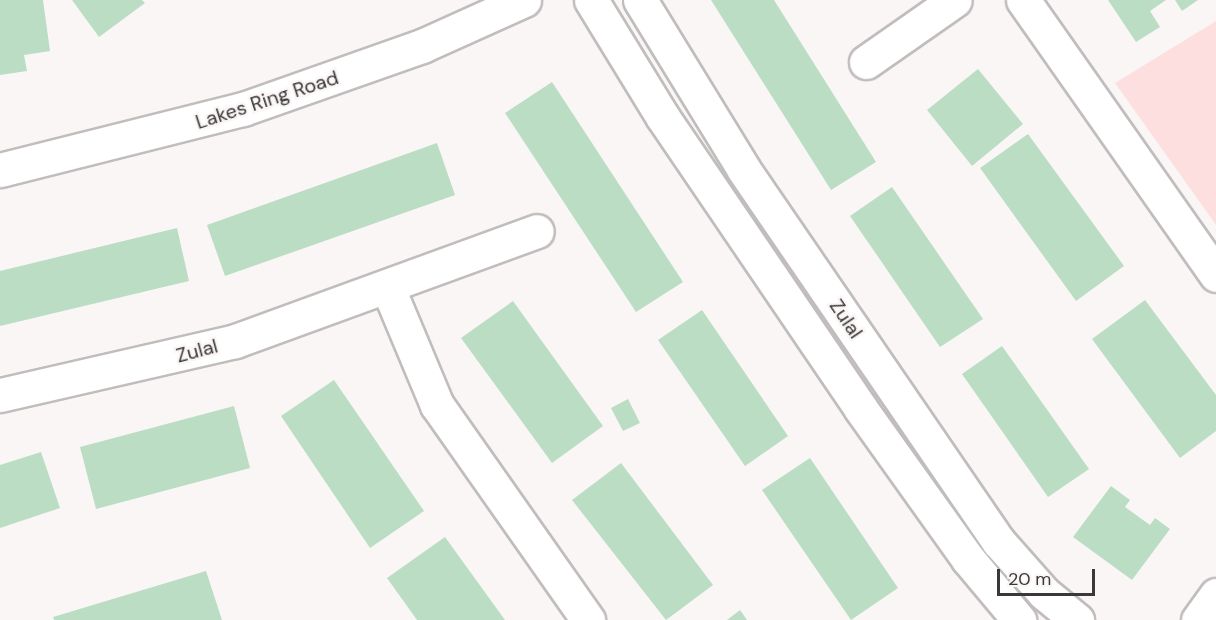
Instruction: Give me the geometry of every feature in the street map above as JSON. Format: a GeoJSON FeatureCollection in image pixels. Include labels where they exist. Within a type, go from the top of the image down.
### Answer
{"type":"FeatureCollection","features":[{"type":"Feature","properties":{"kind":"street","name":"Lakes Ring Road"},"geometry":{"type":"LineString","coordinates":[[0,170],[124,143],[288,95],[422,46],[524,0]]}},
{"type":"Feature","properties":{"kind":"street","name":"Zulal"},"geometry":{"type":"LineString","coordinates":[[591,0],[662,116],[855,399],[968,559],[1019,620]]}},
{"type":"Feature","properties":{"kind":"street","name":"Zulal"},"geometry":{"type":"LineString","coordinates":[[640,0],[744,170],[998,541],[1044,593],[1077,620]]}},
{"type":"Feature","properties":{"kind":"street"},"geometry":{"type":"LineString","coordinates":[[866,62],[955,0]]}},
{"type":"Feature","properties":{"kind":"street"},"geometry":{"type":"LineString","coordinates":[[1023,0],[1216,275]]}},
{"type":"Feature","properties":{"kind":"street","name":"Zulal"},"geometry":{"type":"LineString","coordinates":[[0,395],[235,341],[388,288],[537,231]]}},
{"type":"Feature","properties":{"kind":"street"},"geometry":{"type":"LineString","coordinates":[[388,288],[437,405],[588,620]]}},
{"type":"Feature","properties":{"kind":"street"},"geometry":{"type":"LineString","coordinates":[[1198,620],[1216,595]]}},
{"type":"Feature","properties":{"kind":"shaded area"},"geometry":{"type":"Polygon","coordinates":[[[1216,21],[1216,225],[1115,83],[1216,21]]]}},
{"type":"Feature","properties":{"kind":"building"},"geometry":{"type":"Polygon","coordinates":[[[0,0],[43,0],[50,51],[24,55],[27,71],[0,75],[0,0]]]}},
{"type":"Feature","properties":{"kind":"building"},"geometry":{"type":"Polygon","coordinates":[[[72,0],[142,0],[145,3],[99,37],[72,0]]]}},
{"type":"Feature","properties":{"kind":"building"},"geometry":{"type":"Polygon","coordinates":[[[711,0],[774,0],[876,162],[831,190],[711,0]]]}},
{"type":"Feature","properties":{"kind":"building"},"geometry":{"type":"Polygon","coordinates":[[[1108,0],[1166,0],[1150,11],[1160,27],[1136,42],[1108,0]]]}},
{"type":"Feature","properties":{"kind":"building"},"geometry":{"type":"Polygon","coordinates":[[[1175,0],[1198,0],[1182,11],[1175,0]]]}},
{"type":"Feature","properties":{"kind":"building"},"geometry":{"type":"Polygon","coordinates":[[[978,69],[1023,124],[972,166],[927,110],[978,69]]]}},
{"type":"Feature","properties":{"kind":"building"},"geometry":{"type":"Polygon","coordinates":[[[552,82],[683,282],[636,312],[505,113],[552,82]]]}},
{"type":"Feature","properties":{"kind":"building"},"geometry":{"type":"Polygon","coordinates":[[[1028,134],[1124,266],[1076,301],[980,168],[1028,134]]]}},
{"type":"Feature","properties":{"kind":"building"},"geometry":{"type":"Polygon","coordinates":[[[437,143],[455,195],[225,276],[207,225],[437,143]]]}},
{"type":"Feature","properties":{"kind":"building"},"geometry":{"type":"Polygon","coordinates":[[[892,187],[983,319],[940,347],[850,216],[892,187]]]}},
{"type":"Feature","properties":{"kind":"building"},"geometry":{"type":"Polygon","coordinates":[[[177,228],[189,281],[0,326],[0,271],[177,228]]]}},
{"type":"Feature","properties":{"kind":"building"},"geometry":{"type":"Polygon","coordinates":[[[1145,300],[1216,395],[1216,431],[1180,458],[1092,339],[1145,300]]]}},
{"type":"Feature","properties":{"kind":"building"},"geometry":{"type":"Polygon","coordinates":[[[513,301],[603,426],[552,463],[461,338],[513,301]]]}},
{"type":"Feature","properties":{"kind":"building"},"geometry":{"type":"Polygon","coordinates":[[[702,310],[788,436],[745,466],[658,340],[702,310]]]}},
{"type":"Feature","properties":{"kind":"building"},"geometry":{"type":"Polygon","coordinates":[[[1002,346],[1089,469],[1048,497],[962,374],[1002,346]]]}},
{"type":"Feature","properties":{"kind":"building"},"geometry":{"type":"Polygon","coordinates":[[[334,380],[424,511],[370,548],[281,416],[334,380]]]}},
{"type":"Feature","properties":{"kind":"building"},"geometry":{"type":"Polygon","coordinates":[[[628,399],[640,423],[623,431],[611,408],[628,399]]]}},
{"type":"Feature","properties":{"kind":"building"},"geometry":{"type":"Polygon","coordinates":[[[234,406],[250,468],[96,509],[80,447],[234,406]]]}},
{"type":"Feature","properties":{"kind":"building"},"geometry":{"type":"Polygon","coordinates":[[[41,452],[60,508],[0,528],[0,465],[41,452]]]}},
{"type":"Feature","properties":{"kind":"building"},"geometry":{"type":"Polygon","coordinates":[[[810,458],[898,588],[851,620],[762,490],[810,458]]]}},
{"type":"Feature","properties":{"kind":"building"},"geometry":{"type":"Polygon","coordinates":[[[621,463],[713,585],[666,620],[572,500],[621,463]]]}},
{"type":"Feature","properties":{"kind":"building"},"geometry":{"type":"Polygon","coordinates":[[[1111,486],[1130,500],[1125,507],[1150,525],[1155,518],[1170,529],[1132,580],[1073,537],[1111,486]]]}},
{"type":"Feature","properties":{"kind":"building"},"geometry":{"type":"Polygon","coordinates":[[[445,537],[505,620],[417,620],[387,578],[445,537]]]}},
{"type":"Feature","properties":{"kind":"building"},"geometry":{"type":"Polygon","coordinates":[[[206,571],[222,620],[54,620],[53,617],[206,571]]]}},
{"type":"Feature","properties":{"kind":"building"},"geometry":{"type":"Polygon","coordinates":[[[740,610],[747,620],[727,620],[740,610]]]}}]}
